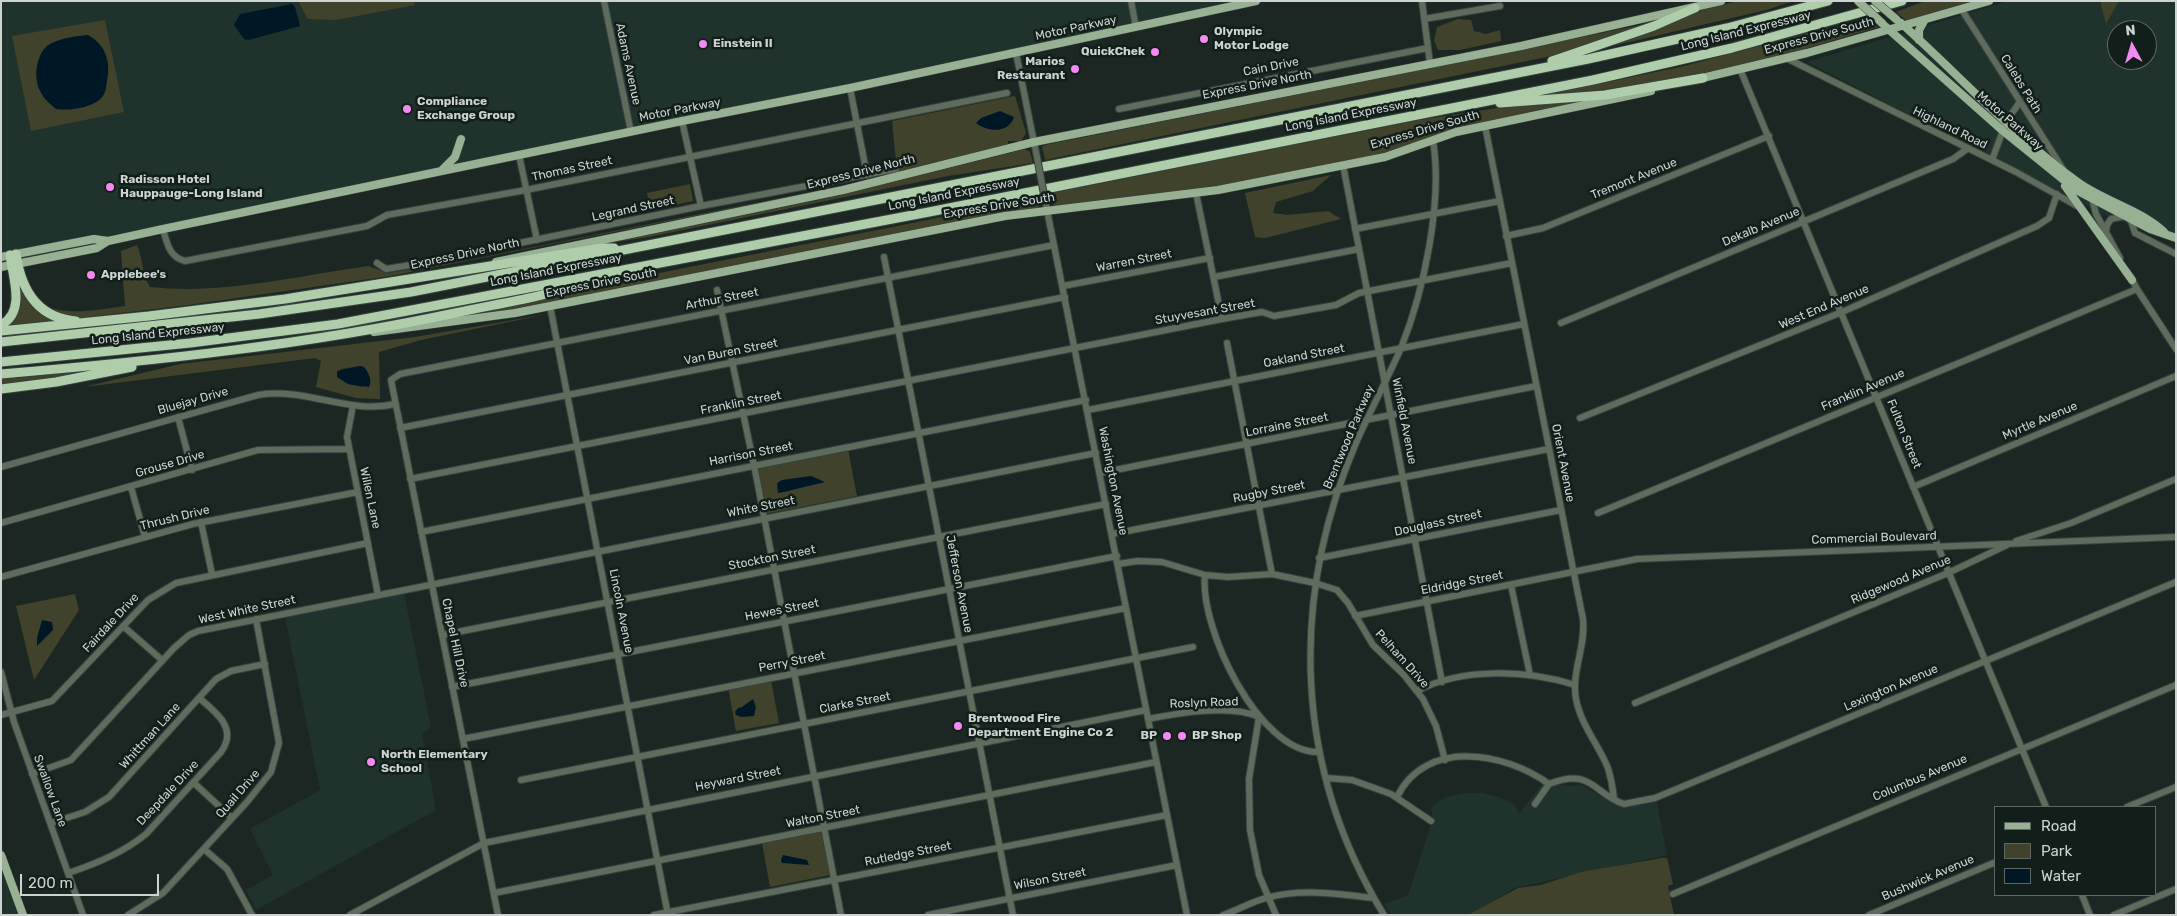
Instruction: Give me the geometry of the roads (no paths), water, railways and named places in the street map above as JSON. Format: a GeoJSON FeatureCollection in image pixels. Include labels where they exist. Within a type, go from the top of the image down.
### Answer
{"type":"FeatureCollection","features":[{"type":"Feature","properties":{"kind":"highway","name":"Long Island Expressway"},"geometry":{"type":"LineString","coordinates":[[1,342],[124,330],[335,304],[411,292],[1442,89],[1660,44],[1828,1]]}},
{"type":"Feature","properties":{"kind":"highway","name":"Long Island Expressway"},"geometry":{"type":"LineString","coordinates":[[1,362],[199,342],[338,324],[552,285],[1403,118],[1665,64],[1801,30],[1902,1]]}},
{"type":"Feature","properties":{"kind":"highway"},"geometry":{"type":"LineString","coordinates":[[1442,89],[1586,51],[1695,8]]}},
{"type":"Feature","properties":{"kind":"highway"},"geometry":{"type":"LineString","coordinates":[[1403,118],[1485,105],[1612,94],[1704,78]]}},
{"type":"Feature","properties":{"kind":"highway"},"geometry":{"type":"LineString","coordinates":[[473,268],[602,248],[627,249]]}},
{"type":"Feature","properties":{"kind":"highway"},"geometry":{"type":"LineString","coordinates":[[9,256],[26,292],[40,307],[59,318],[98,322]]}},
{"type":"Feature","properties":{"kind":"highway"},"geometry":{"type":"LineString","coordinates":[[1,326],[12,316],[16,304],[14,265]]}},
{"type":"Feature","properties":{"kind":"highway","name":"Express Drive North"},"geometry":{"type":"LineString","coordinates":[[1,331],[98,322],[285,299],[473,268]]}},
{"type":"Feature","properties":{"kind":"highway"},"geometry":{"type":"LineString","coordinates":[[330,335],[418,320],[567,288],[613,272]]}},
{"type":"Feature","properties":{"kind":"highway","name":"Express Drive South"},"geometry":{"type":"LineString","coordinates":[[1,374],[188,355],[330,335]]}},
{"type":"Feature","properties":{"kind":"highway"},"geometry":{"type":"LineString","coordinates":[[1,389],[56,382],[188,355]]}},
{"type":"Feature","properties":{"kind":"main road","name":"Motor Parkway"},"geometry":{"type":"LineString","coordinates":[[1,267],[97,248],[108,241],[164,229],[850,88],[1256,1]]}},
{"type":"Feature","properties":{"kind":"main road","name":"Express Drive North"},"geometry":{"type":"LineString","coordinates":[[473,268],[523,254],[843,190],[1034,142],[1521,46],[1721,1]]}},
{"type":"Feature","properties":{"kind":"main road","name":"Motor Parkway"},"geometry":{"type":"LineString","coordinates":[[1858,1],[2003,131],[2060,178],[2092,200],[2150,229],[2164,232],[2176,238]]}},
{"type":"Feature","properties":{"kind":"main road","name":"Motor Parkway"},"geometry":{"type":"LineString","coordinates":[[1875,1],[2006,122],[2063,170],[2089,189],[2153,222],[2164,232]]}},
{"type":"Feature","properties":{"kind":"main road","name":"Express Drive South"},"geometry":{"type":"LineString","coordinates":[[330,335],[399,330],[515,313],[978,221],[1047,210],[1196,193],[1343,165],[1401,153],[1433,141],[1485,126],[1598,103],[1807,53],[1886,27],[1901,23],[1924,21],[1989,1]]}},
{"type":"Feature","properties":{"kind":"main road"},"geometry":{"type":"LineString","coordinates":[[1919,40],[1919,30],[1924,21]]}},
{"type":"Feature","properties":{"kind":"main road"},"geometry":{"type":"LineString","coordinates":[[440,171],[453,159],[461,139]]}},
{"type":"Feature","properties":{"kind":"main road"},"geometry":{"type":"LineString","coordinates":[[2060,178],[2132,280]]}},
{"type":"Feature","properties":{"kind":"main road","name":"Motor Parkway"},"geometry":{"type":"LineString","coordinates":[[9,256],[94,238],[108,241]]}},
{"type":"Feature","properties":{"kind":"main road"},"geometry":{"type":"LineString","coordinates":[[1,855],[23,915]]}},
{"type":"Feature","properties":{"kind":"street","name":"Adams Avenue"},"geometry":{"type":"LineString","coordinates":[[604,1],[630,132]]}},
{"type":"Feature","properties":{"kind":"street"},"geometry":{"type":"LineString","coordinates":[[1132,1],[1136,27]]}},
{"type":"Feature","properties":{"kind":"street"},"geometry":{"type":"LineString","coordinates":[[1422,1],[1430,64]]}},
{"type":"Feature","properties":{"kind":"street"},"geometry":{"type":"LineString","coordinates":[[1424,19],[1500,6]]}},
{"type":"Feature","properties":{"kind":"street","name":"Calebs Path"},"geometry":{"type":"LineString","coordinates":[[1962,10],[2063,170]]}},
{"type":"Feature","properties":{"kind":"street","name":"Cain Drive"},"geometry":{"type":"LineString","coordinates":[[1120,108],[1428,48]]}},
{"type":"Feature","properties":{"kind":"street","name":"Washington Avenue"},"geometry":{"type":"LineString","coordinates":[[1016,53],[1066,297],[1187,915]]}},
{"type":"Feature","properties":{"kind":"street"},"geometry":{"type":"LineString","coordinates":[[1805,68],[1807,53]]}},
{"type":"Feature","properties":{"kind":"street","name":"Highland Road"},"geometry":{"type":"LineString","coordinates":[[1786,58],[1966,149],[1992,160],[2057,194],[2083,210]]}},
{"type":"Feature","properties":{"kind":"street","name":"Fulton Street"},"geometry":{"type":"LineString","coordinates":[[1740,69],[2046,806]]}},
{"type":"Feature","properties":{"kind":"street"},"geometry":{"type":"LineString","coordinates":[[850,88],[866,175]]}},
{"type":"Feature","properties":{"kind":"street","name":"Thomas Street"},"geometry":{"type":"LineString","coordinates":[[164,229],[170,251],[174,257],[185,261],[367,226],[387,215],[526,190],[1007,93]]}},
{"type":"Feature","properties":{"kind":"street"},"geometry":{"type":"LineString","coordinates":[[1992,160],[2006,122],[2020,103]]}},
{"type":"Feature","properties":{"kind":"street"},"geometry":{"type":"LineString","coordinates":[[682,121],[701,206]]}},
{"type":"Feature","properties":{"kind":"street","name":"Orient Avenue"},"geometry":{"type":"LineString","coordinates":[[1485,126],[1584,630],[1575,685],[1580,715],[1608,769],[1614,799]]}},
{"type":"Feature","properties":{"kind":"street","name":"Tremont Avenue"},"geometry":{"type":"LineString","coordinates":[[1506,236],[1543,228],[1769,136]]}},
{"type":"Feature","properties":{"kind":"street","name":"Brentwood Parkway"},"geometry":{"type":"LineString","coordinates":[[1384,915],[1374,898],[1336,815],[1319,752],[1310,668],[1311,624],[1319,558],[1337,490],[1400,348],[1421,281],[1433,214],[1436,164],[1433,141]]}},
{"type":"Feature","properties":{"kind":"street","name":"Dekalb Avenue"},"geometry":{"type":"LineString","coordinates":[[1561,322],[1953,160],[1966,149]]}},
{"type":"Feature","properties":{"kind":"street"},"geometry":{"type":"LineString","coordinates":[[519,155],[536,240]]}},
{"type":"Feature","properties":{"kind":"street","name":"Winfield Avenue"},"geometry":{"type":"LineString","coordinates":[[1343,165],[1442,682]]}},
{"type":"Feature","properties":{"kind":"street","name":"Legrand Street"},"geometry":{"type":"LineString","coordinates":[[377,263],[386,269],[417,264],[701,206],[896,169]]}},
{"type":"Feature","properties":{"kind":"street"},"geometry":{"type":"LineString","coordinates":[[2089,189],[2106,234],[2137,289],[2176,349]]}},
{"type":"Feature","properties":{"kind":"street"},"geometry":{"type":"LineString","coordinates":[[1196,193],[1222,319]]}},
{"type":"Feature","properties":{"kind":"street","name":"West End Avenue"},"geometry":{"type":"LineString","coordinates":[[1580,418],[1842,312],[2036,226],[2049,218],[2057,194]]}},
{"type":"Feature","properties":{"kind":"street"},"geometry":{"type":"LineString","coordinates":[[1356,229],[1500,201]]}},
{"type":"Feature","properties":{"kind":"street"},"geometry":{"type":"LineString","coordinates":[[2106,234],[2106,226],[2111,219],[2128,217],[2135,233],[2176,254]]}},
{"type":"Feature","properties":{"kind":"street","name":"Arthur Street"},"geometry":{"type":"LineString","coordinates":[[394,376],[1054,245]]}},
{"type":"Feature","properties":{"kind":"street"},"geometry":{"type":"LineString","coordinates":[[1214,277],[1359,249]]}},
{"type":"Feature","properties":{"kind":"street","name":"Jefferson Avenue"},"geometry":{"type":"LineString","coordinates":[[884,257],[1013,915]]}},
{"type":"Feature","properties":{"kind":"street","name":"Warren Street"},"geometry":{"type":"LineString","coordinates":[[1063,286],[1210,258]]}},
{"type":"Feature","properties":{"kind":"street","name":"Stuyvesant Street"},"geometry":{"type":"LineString","coordinates":[[1076,348],[1262,312],[1274,316],[1336,305],[1367,291],[1512,263]]}},
{"type":"Feature","properties":{"kind":"street","name":"Franklin Avenue"},"geometry":{"type":"LineString","coordinates":[[1598,513],[2137,289]]}},
{"type":"Feature","properties":{"kind":"street"},"geometry":{"type":"LineString","coordinates":[[717,290],[723,310],[744,414],[840,915]]}},
{"type":"Feature","properties":{"kind":"street","name":"Van Buren Street"},"geometry":{"type":"LineString","coordinates":[[400,428],[1066,297]]}},
{"type":"Feature","properties":{"kind":"street","name":"Lincoln Avenue"},"geometry":{"type":"LineString","coordinates":[[551,311],[668,913]]}},
{"type":"Feature","properties":{"kind":"street","name":"Oakland Street"},"geometry":{"type":"LineString","coordinates":[[1088,410],[1524,324]]}},
{"type":"Feature","properties":{"kind":"street"},"geometry":{"type":"LineString","coordinates":[[1227,344],[1272,574]]}},
{"type":"Feature","properties":{"kind":"street","name":"Franklin Street"},"geometry":{"type":"LineString","coordinates":[[410,479],[1076,348]]}},
{"type":"Feature","properties":{"kind":"street","name":"Chapel Hill Drive"},"geometry":{"type":"LineString","coordinates":[[394,376],[390,383],[498,915]]}},
{"type":"Feature","properties":{"kind":"street","name":"Myrtle Avenue"},"geometry":{"type":"LineString","coordinates":[[1913,487],[2176,376]]}},
{"type":"Feature","properties":{"kind":"street","name":"Lorraine Street"},"geometry":{"type":"LineString","coordinates":[[1100,473],[1536,386]]}},
{"type":"Feature","properties":{"kind":"street","name":"Bluejay Drive"},"geometry":{"type":"LineString","coordinates":[[1,467],[269,393],[298,394],[371,408],[395,404]]}},
{"type":"Feature","properties":{"kind":"street","name":"Harrison Street"},"geometry":{"type":"LineString","coordinates":[[421,532],[1086,400]]}},
{"type":"Feature","properties":{"kind":"street","name":"Willen Lane"},"geometry":{"type":"LineString","coordinates":[[354,405],[347,437],[348,449],[378,595]]}},
{"type":"Feature","properties":{"kind":"street"},"geometry":{"type":"LineString","coordinates":[[178,417],[192,470]]}},
{"type":"Feature","properties":{"kind":"street","name":"Grouse Drive"},"geometry":{"type":"LineString","coordinates":[[1,523],[258,450],[348,449]]}},
{"type":"Feature","properties":{"kind":"street","name":"Rugby Street"},"geometry":{"type":"LineString","coordinates":[[1112,534],[1549,449]]}},
{"type":"Feature","properties":{"kind":"street","name":"White Street"},"geometry":{"type":"LineString","coordinates":[[431,585],[597,550],[1096,453]]}},
{"type":"Feature","properties":{"kind":"street","name":"Ridgewood Avenue"},"geometry":{"type":"LineString","coordinates":[[1635,703],[1948,573],[2010,544],[2070,523],[2176,479]]}},
{"type":"Feature","properties":{"kind":"street"},"geometry":{"type":"LineString","coordinates":[[131,487],[145,537]]}},
{"type":"Feature","properties":{"kind":"street","name":"Thrush Drive"},"geometry":{"type":"LineString","coordinates":[[1,578],[202,522],[358,492]]}},
{"type":"Feature","properties":{"kind":"street","name":"Stockton Street"},"geometry":{"type":"LineString","coordinates":[[442,635],[1106,504]]}},
{"type":"Feature","properties":{"kind":"street","name":"Douglass Street"},"geometry":{"type":"LineString","coordinates":[[1319,558],[1561,510]]}},
{"type":"Feature","properties":{"kind":"street"},"geometry":{"type":"LineString","coordinates":[[202,522],[212,574]]}},
{"type":"Feature","properties":{"kind":"street","name":"Commercial Boulevard"},"geometry":{"type":"LineString","coordinates":[[1574,572],[1615,562],[1637,559],[2176,537]]}},
{"type":"Feature","properties":{"kind":"street","name":"Fairdale Drive"},"geometry":{"type":"LineString","coordinates":[[1,715],[52,701],[148,600],[165,588],[188,579],[368,543]]}},
{"type":"Feature","properties":{"kind":"street","name":"Hewes Street"},"geometry":{"type":"LineString","coordinates":[[452,687],[1117,556]]}},
{"type":"Feature","properties":{"kind":"street","name":"Pelham Drive"},"geometry":{"type":"LineString","coordinates":[[1118,564],[1138,561],[1162,562],[1205,574],[1228,577],[1272,574],[1315,583],[1337,590],[1348,603],[1373,645],[1417,691],[1436,726],[1445,760]]}},
{"type":"Feature","properties":{"kind":"street","name":"Eldridge Street"},"geometry":{"type":"LineString","coordinates":[[1355,616],[1574,572]]}},
{"type":"Feature","properties":{"kind":"street"},"geometry":{"type":"LineString","coordinates":[[1205,574],[1205,592],[1217,637],[1236,682],[1259,717],[1274,733],[1299,750],[1319,752]]}},
{"type":"Feature","properties":{"kind":"street","name":"Lexington Avenue"},"geometry":{"type":"LineString","coordinates":[[1614,799],[1624,804],[1655,798],[2176,582]]}},
{"type":"Feature","properties":{"kind":"street","name":"West White Street"},"geometry":{"type":"LineString","coordinates":[[32,774],[71,760],[162,660],[189,635],[256,619],[431,585]]}},
{"type":"Feature","properties":{"kind":"street"},"geometry":{"type":"LineString","coordinates":[[1511,585],[1530,675]]}},
{"type":"Feature","properties":{"kind":"street","name":"Perry Street"},"geometry":{"type":"LineString","coordinates":[[462,739],[1126,608]]}},
{"type":"Feature","properties":{"kind":"street","name":"Quail Drive"},"geometry":{"type":"LineString","coordinates":[[128,915],[158,898],[265,782],[271,772],[277,754],[278,731],[256,619]]}},
{"type":"Feature","properties":{"kind":"street"},"geometry":{"type":"LineString","coordinates":[[123,626],[162,660]]}},
{"type":"Feature","properties":{"kind":"street","name":"Clarke Street"},"geometry":{"type":"LineString","coordinates":[[521,780],[1193,648]]}},
{"type":"Feature","properties":{"kind":"street","name":"Whittman Lane"},"geometry":{"type":"LineString","coordinates":[[50,823],[85,812],[109,797],[199,698],[224,674],[265,664]]}},
{"type":"Feature","properties":{"kind":"street","name":"Swallow Lane"},"geometry":{"type":"LineString","coordinates":[[1,672],[32,774],[83,915]]}},
{"type":"Feature","properties":{"kind":"street"},"geometry":{"type":"LineString","coordinates":[[1417,691],[1442,682],[1487,674],[1530,675],[1575,685]]}},
{"type":"Feature","properties":{"kind":"street","name":"Columbus Avenue"},"geometry":{"type":"LineString","coordinates":[[1673,894],[2176,685]]}},
{"type":"Feature","properties":{"kind":"street","name":"Deepdale Drive"},"geometry":{"type":"LineString","coordinates":[[68,873],[103,861],[135,843],[194,783],[221,752],[228,739],[224,722],[199,698]]}},
{"type":"Feature","properties":{"kind":"street","name":"Heyward Street"},"geometry":{"type":"LineString","coordinates":[[350,915],[484,843],[1146,710]]}},
{"type":"Feature","properties":{"kind":"street","name":"Roslyn Road"},"geometry":{"type":"LineString","coordinates":[[1148,719],[1180,714],[1225,712],[1250,713],[1259,717]]}},
{"type":"Feature","properties":{"kind":"street"},"geometry":{"type":"LineString","coordinates":[[1259,717],[1251,761],[1248,804],[1252,844],[1259,875],[1276,915]]}},
{"type":"Feature","properties":{"kind":"street"},"geometry":{"type":"LineString","coordinates":[[1397,797],[1411,776],[1445,760],[1481,757],[1512,763],[1532,772],[1549,784]]}},
{"type":"Feature","properties":{"kind":"street","name":"Walton Street"},"geometry":{"type":"LineString","coordinates":[[494,893],[1156,762]]}},
{"type":"Feature","properties":{"kind":"street"},"geometry":{"type":"LineString","coordinates":[[1326,778],[1367,784],[1397,797],[1431,821]]}},
{"type":"Feature","properties":{"kind":"street"},"geometry":{"type":"LineString","coordinates":[[1535,804],[1549,784],[1565,779],[1582,780],[1591,783],[1614,799]]}},
{"type":"Feature","properties":{"kind":"street"},"geometry":{"type":"LineString","coordinates":[[194,783],[232,818]]}},
{"type":"Feature","properties":{"kind":"street"},"geometry":{"type":"LineString","coordinates":[[2129,806],[2176,787]]}},
{"type":"Feature","properties":{"kind":"street","name":"Rutledge Street"},"geometry":{"type":"LineString","coordinates":[[654,915],[1167,815]]}},
{"type":"Feature","properties":{"kind":"street"},"geometry":{"type":"LineString","coordinates":[[204,849],[227,869],[252,915]]}},
{"type":"Feature","properties":{"kind":"street","name":"Bushwick Avenue"},"geometry":{"type":"LineString","coordinates":[[1869,915],[1994,863]]}},
{"type":"Feature","properties":{"kind":"street","name":"Wilson Street"},"geometry":{"type":"LineString","coordinates":[[928,915],[1177,865]]}},
{"type":"Feature","properties":{"kind":"street"},"geometry":{"type":"LineString","coordinates":[[2114,915],[2176,889]]}},
{"type":"Feature","properties":{"kind":"street"},"geometry":{"type":"LineString","coordinates":[[1223,915],[1267,897],[1314,893],[1374,898]]}},
{"type":"Feature","properties":{"kind":"street"},"geometry":{"type":"LineString","coordinates":[[2082,896],[2090,915]]}},
{"type":"Feature","properties":{"kind":"water"},"geometry":{"type":"Polygon","coordinates":[[[292,4],[295,7],[300,26],[249,40],[244,39],[234,25],[240,14],[292,4]]]}},
{"type":"Feature","properties":{"kind":"water"},"geometry":{"type":"Polygon","coordinates":[[[88,35],[99,44],[106,55],[108,74],[104,94],[99,100],[88,106],[68,110],[56,109],[40,91],[36,72],[39,59],[45,48],[54,42],[88,35]]]}},
{"type":"Feature","properties":{"kind":"water"},"geometry":{"type":"Polygon","coordinates":[[[1000,111],[1014,117],[1011,123],[1003,129],[992,130],[976,123],[981,118],[1000,111]]]}},
{"type":"Feature","properties":{"kind":"water"},"geometry":{"type":"Polygon","coordinates":[[[360,366],[364,367],[369,374],[369,387],[348,384],[337,377],[337,371],[360,366]]]}},
{"type":"Feature","properties":{"kind":"water"},"geometry":{"type":"Polygon","coordinates":[[[811,476],[825,482],[778,493],[777,483],[782,480],[811,476]]]}},
{"type":"Feature","properties":{"kind":"water"},"geometry":{"type":"Polygon","coordinates":[[[42,620],[52,622],[53,630],[37,646],[37,638],[42,620]]]}},
{"type":"Feature","properties":{"kind":"water"},"geometry":{"type":"Polygon","coordinates":[[[753,699],[756,707],[754,716],[741,717],[736,715],[735,712],[738,708],[753,699]]]}},
{"type":"Feature","properties":{"kind":"water"},"geometry":{"type":"Polygon","coordinates":[[[783,855],[807,860],[809,865],[782,863],[783,855]]]}},
{"type":"Feature","properties":{"kind":"place","name":"Olympic Motor Lodge"},"geometry":{"type":"Point","coordinates":[1204,39]}},
{"type":"Feature","properties":{"kind":"place","name":"Einstein II"},"geometry":{"type":"Point","coordinates":[703,44]}},
{"type":"Feature","properties":{"kind":"place","name":"QuickChek"},"geometry":{"type":"Point","coordinates":[1155,52]}},
{"type":"Feature","properties":{"kind":"place","name":"Marios Restaurant"},"geometry":{"type":"Point","coordinates":[1075,69]}},
{"type":"Feature","properties":{"kind":"place","name":"Compliance Exchange Group"},"geometry":{"type":"Point","coordinates":[407,109]}},
{"type":"Feature","properties":{"kind":"place","name":"Radisson Hotel Hauppauge-Long Island"},"geometry":{"type":"Point","coordinates":[110,187]}},
{"type":"Feature","properties":{"kind":"place","name":"Applebee's"},"geometry":{"type":"Point","coordinates":[91,275]}},
{"type":"Feature","properties":{"kind":"place","name":"Brentwood Fire Department Engine Co 2"},"geometry":{"type":"Point","coordinates":[958,726]}},
{"type":"Feature","properties":{"kind":"place","name":"BP"},"geometry":{"type":"Point","coordinates":[1167,736]}},
{"type":"Feature","properties":{"kind":"place","name":"BP Shop"},"geometry":{"type":"Point","coordinates":[1182,736]}},
{"type":"Feature","properties":{"kind":"place","name":"North Elementary School"},"geometry":{"type":"Point","coordinates":[371,762]}}]}
